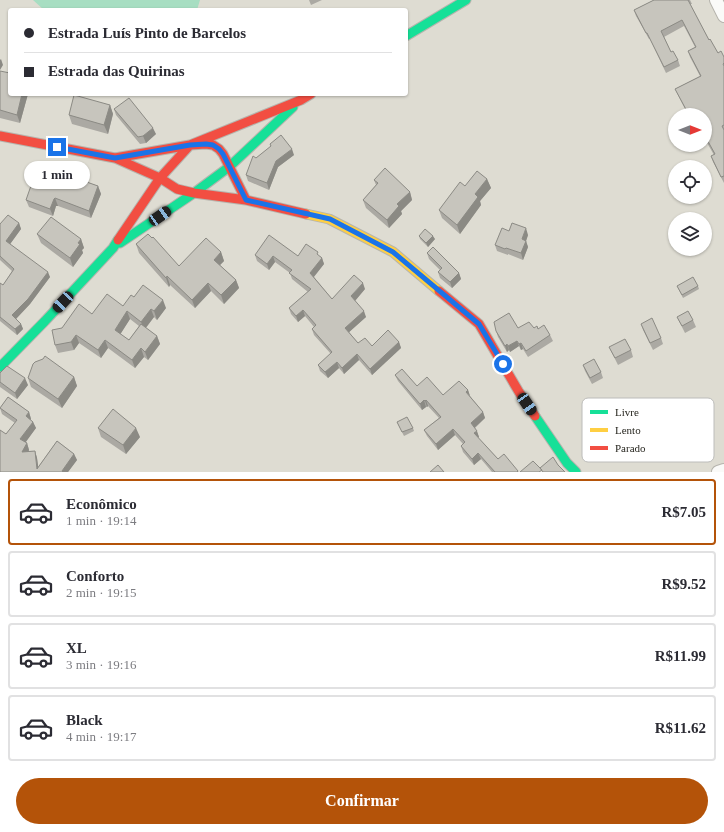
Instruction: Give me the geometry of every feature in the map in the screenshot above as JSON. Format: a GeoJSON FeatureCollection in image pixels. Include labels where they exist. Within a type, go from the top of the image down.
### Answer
{"type":"FeatureCollection","features":[{"type":"Feature","properties":{"kind":"street"},"geometry":{"type":"LineString","coordinates":[[408,35],[466,0]]}},
{"type":"Feature","properties":{"kind":"street"},"geometry":{"type":"LineString","coordinates":[[716,0],[724,16]]}},
{"type":"Feature","properties":{"kind":"street"},"geometry":{"type":"LineString","coordinates":[[113,248],[194,193],[229,167],[307,96]]}},
{"type":"Feature","properties":{"kind":"street"},"geometry":{"type":"LineString","coordinates":[[0,367],[113,248],[160,178],[190,145],[301,100]]}},
{"type":"Feature","properties":{"kind":"street"},"geometry":{"type":"LineString","coordinates":[[0,136],[115,158],[160,178],[177,189],[194,193],[246,200],[330,219],[393,252],[479,324],[524,398],[567,463],[576,472]]}},
{"type":"Feature","properties":{"kind":"street"},"geometry":{"type":"LineString","coordinates":[[115,158],[190,145],[213,145],[223,154],[246,200]]}},
{"type":"Feature","properties":{"kind":"street"},"geometry":{"type":"LineString","coordinates":[[718,472],[724,470]]}},
{"type":"Feature","properties":{"kind":"green space"},"geometry":{"type":"Polygon","coordinates":[[[33,0],[200,0],[198,8],[42,8],[33,0]]]}},
{"type":"Feature","properties":{"kind":"building"},"geometry":{"type":"Polygon","coordinates":[[[654,0],[688,0],[709,40],[710,39],[718,53],[721,51],[724,57],[724,125],[722,126],[724,130],[724,176],[721,177],[711,156],[715,154],[712,149],[712,108],[685,108],[675,89],[701,76],[688,51],[696,47],[682,20],[661,31],[671,52],[673,51],[678,60],[664,67],[634,10],[654,0]]]}},
{"type":"Feature","properties":{"kind":"building"},"geometry":{"type":"Polygon","coordinates":[[[0,71],[8,73],[8,96],[22,96],[17,115],[0,110],[0,71]]]}},
{"type":"Feature","properties":{"kind":"building"},"geometry":{"type":"Polygon","coordinates":[[[74,96],[110,105],[104,125],[69,115],[74,96]]]}},
{"type":"Feature","properties":{"kind":"building"},"geometry":{"type":"Polygon","coordinates":[[[129,98],[153,128],[143,136],[138,137],[114,109],[129,98]]]}},
{"type":"Feature","properties":{"kind":"building"},"geometry":{"type":"Polygon","coordinates":[[[281,135],[292,149],[276,161],[267,183],[246,175],[253,156],[256,158],[271,146],[270,144],[281,135]]]}},
{"type":"Feature","properties":{"kind":"building"},"geometry":{"type":"Polygon","coordinates":[[[47,166],[65,172],[64,174],[98,186],[89,211],[55,198],[50,209],[26,200],[33,180],[37,182],[41,171],[45,172],[47,166]]]}},
{"type":"Feature","properties":{"kind":"building"},"geometry":{"type":"Polygon","coordinates":[[[385,168],[410,192],[397,204],[399,206],[387,220],[363,200],[378,183],[374,180],[385,168]]]}},
{"type":"Feature","properties":{"kind":"building"},"geometry":{"type":"Polygon","coordinates":[[[477,171],[487,179],[475,194],[478,197],[457,225],[439,210],[460,182],[465,186],[477,171]]]}},
{"type":"Feature","properties":{"kind":"building"},"geometry":{"type":"Polygon","coordinates":[[[8,215],[19,223],[6,241],[48,272],[28,299],[12,315],[21,324],[15,329],[0,317],[0,283],[3,285],[14,269],[0,256],[0,224],[8,215]]]}},
{"type":"Feature","properties":{"kind":"building"},"geometry":{"type":"Polygon","coordinates":[[[51,217],[81,239],[78,243],[80,244],[70,258],[37,234],[51,217]]]}},
{"type":"Feature","properties":{"kind":"building"},"geometry":{"type":"Polygon","coordinates":[[[512,223],[526,228],[522,239],[526,241],[521,253],[495,245],[502,228],[509,231],[512,223]]]}},
{"type":"Feature","properties":{"kind":"building"},"geometry":{"type":"Polygon","coordinates":[[[425,229],[433,236],[426,243],[419,236],[425,229]]]}},
{"type":"Feature","properties":{"kind":"building"},"geometry":{"type":"Polygon","coordinates":[[[148,234],[152,238],[153,237],[179,266],[206,238],[221,252],[214,260],[236,280],[221,295],[208,283],[192,300],[167,276],[166,278],[136,244],[148,234]]]}},
{"type":"Feature","properties":{"kind":"building"},"geometry":{"type":"Polygon","coordinates":[[[269,235],[298,256],[306,244],[318,252],[317,254],[322,258],[310,273],[332,299],[354,275],[363,283],[351,296],[364,311],[345,328],[358,343],[365,338],[372,346],[388,330],[399,342],[370,369],[357,354],[342,368],[337,362],[325,372],[318,365],[332,352],[312,329],[316,325],[303,310],[296,316],[289,308],[311,289],[289,273],[292,270],[273,256],[267,264],[255,255],[269,235]]]}},
{"type":"Feature","properties":{"kind":"building"},"geometry":{"type":"Polygon","coordinates":[[[433,247],[459,273],[450,282],[438,272],[442,268],[427,253],[433,247]]]}},
{"type":"Feature","properties":{"kind":"building"},"geometry":{"type":"Polygon","coordinates":[[[693,277],[698,286],[682,295],[677,286],[693,277]]]}},
{"type":"Feature","properties":{"kind":"building"},"geometry":{"type":"Polygon","coordinates":[[[143,285],[163,300],[154,311],[151,309],[141,322],[127,311],[115,330],[129,340],[141,324],[157,336],[145,352],[141,348],[132,360],[105,340],[98,350],[76,335],[71,342],[55,345],[52,330],[62,328],[79,304],[92,314],[107,294],[123,306],[131,295],[134,297],[143,285]]]}},
{"type":"Feature","properties":{"kind":"building"},"geometry":{"type":"Polygon","coordinates":[[[688,311],[693,320],[682,326],[677,317],[688,311]]]}},
{"type":"Feature","properties":{"kind":"building"},"geometry":{"type":"Polygon","coordinates":[[[509,313],[518,328],[529,322],[534,328],[537,326],[538,329],[544,325],[550,335],[526,351],[521,343],[519,344],[517,341],[505,346],[496,331],[494,322],[509,313]]]}},
{"type":"Feature","properties":{"kind":"building"},"geometry":{"type":"Polygon","coordinates":[[[652,318],[661,338],[650,343],[641,324],[652,318]]]}},
{"type":"Feature","properties":{"kind":"building"},"geometry":{"type":"Polygon","coordinates":[[[625,339],[631,350],[615,358],[609,347],[625,339]]]}},
{"type":"Feature","properties":{"kind":"building"},"geometry":{"type":"Polygon","coordinates":[[[45,356],[74,377],[58,399],[28,378],[33,364],[43,359],[45,356]]]}},
{"type":"Feature","properties":{"kind":"building"},"geometry":{"type":"Polygon","coordinates":[[[594,359],[601,372],[590,378],[583,365],[594,359]]]}},
{"type":"Feature","properties":{"kind":"building"},"geometry":{"type":"Polygon","coordinates":[[[7,366],[25,378],[15,393],[0,382],[0,373],[7,366]]]}},
{"type":"Feature","properties":{"kind":"building"},"geometry":{"type":"Polygon","coordinates":[[[402,369],[417,386],[427,377],[443,395],[459,381],[468,390],[466,392],[483,412],[471,423],[477,431],[474,433],[498,459],[504,454],[518,471],[495,472],[478,453],[472,459],[461,446],[465,442],[453,429],[436,444],[424,430],[441,417],[426,400],[420,404],[395,375],[402,369]]]}},
{"type":"Feature","properties":{"kind":"building"},"geometry":{"type":"Polygon","coordinates":[[[8,397],[29,412],[26,416],[33,422],[20,439],[27,443],[22,452],[35,451],[37,469],[57,441],[74,454],[62,471],[63,472],[0,472],[0,430],[6,434],[17,420],[0,408],[8,397]]]}},
{"type":"Feature","properties":{"kind":"building"},"geometry":{"type":"Polygon","coordinates":[[[113,409],[136,428],[123,445],[98,428],[113,409]]]}},
{"type":"Feature","properties":{"kind":"building"},"geometry":{"type":"Polygon","coordinates":[[[407,417],[413,428],[402,432],[397,422],[407,417]]]}},
{"type":"Feature","properties":{"kind":"building"},"geometry":{"type":"Polygon","coordinates":[[[553,457],[565,472],[543,472],[540,468],[553,457]]]}},
{"type":"Feature","properties":{"kind":"building"},"geometry":{"type":"Polygon","coordinates":[[[533,461],[542,470],[539,472],[520,472],[533,461]]]}},
{"type":"Feature","properties":{"kind":"building"},"geometry":{"type":"Polygon","coordinates":[[[438,465],[444,472],[430,472],[438,465]]]}},
{"type":"Feature","properties":{"kind":"traffic: fast"},"geometry":{"type":"LineString","coordinates":[[408,35],[466,0]]}},
{"type":"Feature","properties":{"kind":"traffic: fast"},"geometry":{"type":"LineString","coordinates":[[120,243],[194,193],[229,167],[293,107]]}},
{"type":"Feature","properties":{"kind":"traffic: fast"},"geometry":{"type":"LineString","coordinates":[[0,367],[113,248],[118,240]]}},
{"type":"Feature","properties":{"kind":"traffic: fast"},"geometry":{"type":"LineString","coordinates":[[535,416],[567,463],[576,472]]}},
{"type":"Feature","properties":{"kind":"traffic: slow"},"geometry":{"type":"LineString","coordinates":[[306,214],[329,219],[393,252],[439,291]]}},
{"type":"Feature","properties":{"kind":"traffic: jam"},"geometry":{"type":"LineString","coordinates":[[118,240],[160,178],[190,145],[308,96]]}},
{"type":"Feature","properties":{"kind":"traffic: jam"},"geometry":{"type":"LineString","coordinates":[[0,136],[115,158],[160,178],[177,189],[194,193],[246,200],[306,214]]}},
{"type":"Feature","properties":{"kind":"traffic: jam"},"geometry":{"type":"LineString","coordinates":[[115,158],[190,145],[213,145],[223,154],[246,200]]}},
{"type":"Feature","properties":{"kind":"traffic: jam"},"geometry":{"type":"LineString","coordinates":[[439,291],[479,324],[535,416]]}},
{"type":"Feature","properties":{"kind":"route"},"geometry":{"type":"LineString","coordinates":[[57,147],[115,158],[190,145],[213,145],[223,154],[246,200],[330,219],[393,252],[479,324],[503,364]]}}]}
